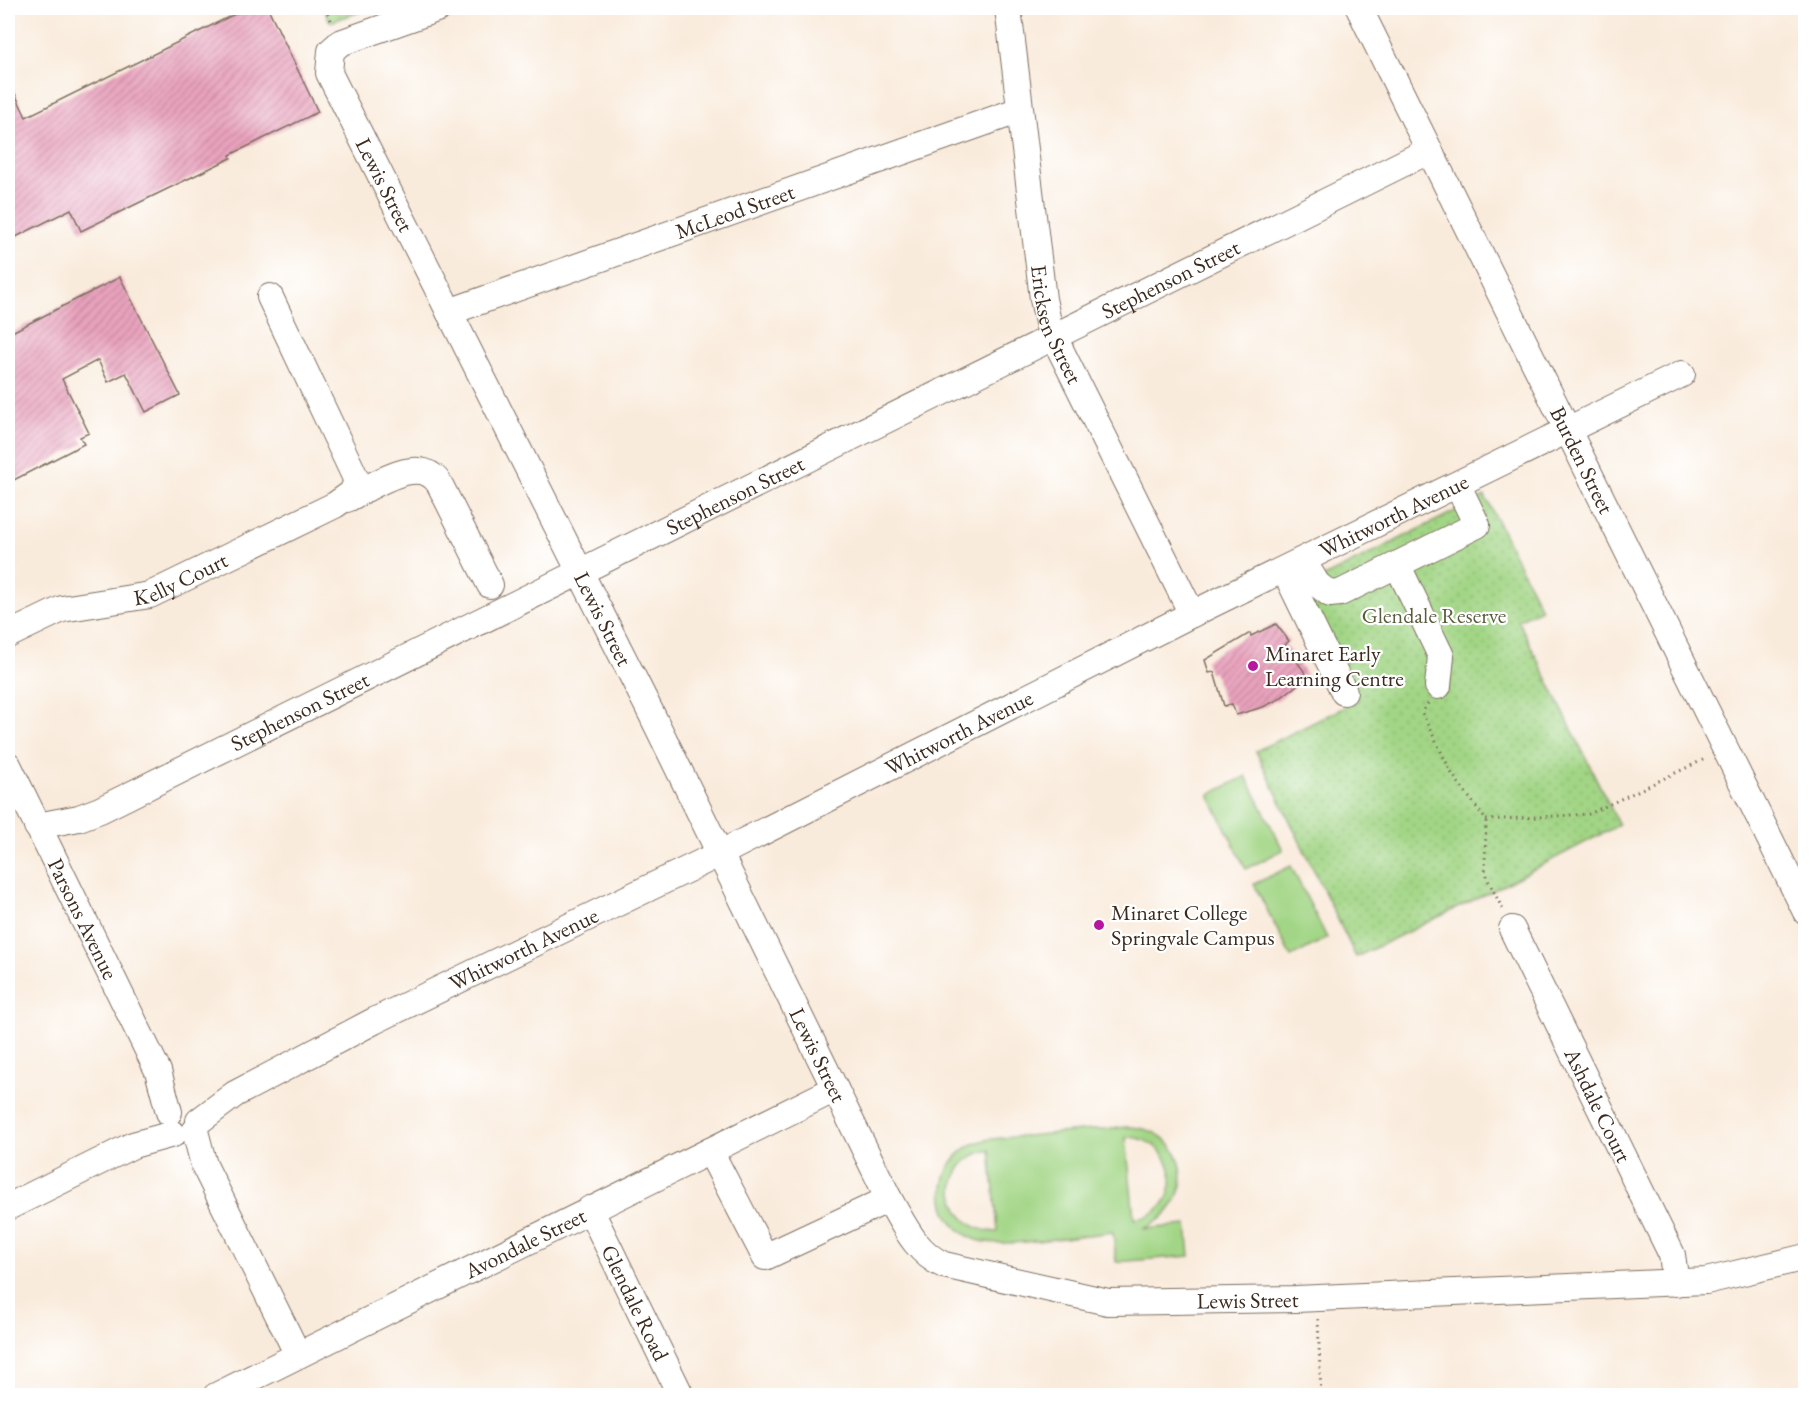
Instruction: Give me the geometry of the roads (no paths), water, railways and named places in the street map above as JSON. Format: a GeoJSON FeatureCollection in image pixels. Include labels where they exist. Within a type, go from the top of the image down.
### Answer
{"type":"FeatureCollection","features":[{"type":"Feature","properties":{"kind":"street","name":"Lewis Street"},"geometry":{"type":"LineString","coordinates":[[439,8],[346,40],[333,39],[328,65],[332,79],[652,715],[718,854],[889,1199],[915,1243],[928,1258],[944,1265],[1108,1302],[1296,1299],[1676,1283],[1706,1281],[1806,1257]]}},
{"type":"Feature","properties":{"kind":"street","name":"Ericksen Street"},"geometry":{"type":"LineString","coordinates":[[1008,8],[1043,299],[1054,337],[1192,614]]}},
{"type":"Feature","properties":{"kind":"street","name":"Burden Street"},"geometry":{"type":"LineString","coordinates":[[1359,8],[1806,912]]}},
{"type":"Feature","properties":{"kind":"street","name":"McLeod Street"},"geometry":{"type":"LineString","coordinates":[[449,312],[1020,110]]}},
{"type":"Feature","properties":{"kind":"street","name":"Stephenson Street"},"geometry":{"type":"LineString","coordinates":[[25,819],[79,818],[100,810],[1428,151]]}},
{"type":"Feature","properties":{"kind":"street"},"geometry":{"type":"LineString","coordinates":[[270,297],[357,481],[352,494],[347,499]]}},
{"type":"Feature","properties":{"kind":"street","name":"Whitworth Avenue"},"geometry":{"type":"LineString","coordinates":[[8,1207],[235,1094],[374,1021],[718,854],[1192,614],[1458,486],[1682,374]]}},
{"type":"Feature","properties":{"kind":"street","name":"Kelly Court"},"geometry":{"type":"LineString","coordinates":[[8,635],[62,609],[150,595],[404,472],[418,470],[428,471],[435,477],[490,585]]}},
{"type":"Feature","properties":{"kind":"street"},"geometry":{"type":"LineString","coordinates":[[1294,566],[1330,594],[1340,593],[1398,566],[1477,525],[1458,486]]}},
{"type":"Feature","properties":{"kind":"street"},"geometry":{"type":"LineString","coordinates":[[1294,566],[1344,692]]}},
{"type":"Feature","properties":{"kind":"street"},"geometry":{"type":"LineString","coordinates":[[1398,566],[1441,656],[1438,686]]}},
{"type":"Feature","properties":{"kind":"street","name":"Parsons Avenue"},"geometry":{"type":"LineString","coordinates":[[8,765],[25,819],[158,1071],[298,1355]]}},
{"type":"Feature","properties":{"kind":"street","name":"Ashdale Court"},"geometry":{"type":"LineString","coordinates":[[1512,929],[1672,1255],[1676,1283]]}},
{"type":"Feature","properties":{"kind":"street","name":"Avondale Street"},"geometry":{"type":"LineString","coordinates":[[216,1395],[835,1089]]}},
{"type":"Feature","properties":{"kind":"street"},"geometry":{"type":"LineString","coordinates":[[710,1151],[765,1257],[889,1199]]}},
{"type":"Feature","properties":{"kind":"street","name":"Glendale Road"},"geometry":{"type":"LineString","coordinates":[[590,1209],[681,1395]]}},
{"type":"Feature","properties":{"kind":"place","name":"Minaret Early Learning Centre"},"geometry":{"type":"Point","coordinates":[1253,666]}},
{"type":"Feature","properties":{"kind":"place","name":"Minaret College Springvale Campus"},"geometry":{"type":"Point","coordinates":[1099,925]}},
{"type":"Feature","properties":{"kind":"park label","name":"Glendale Reserve"},"geometry":{"type":"Point","coordinates":[1434,615]}}]}
